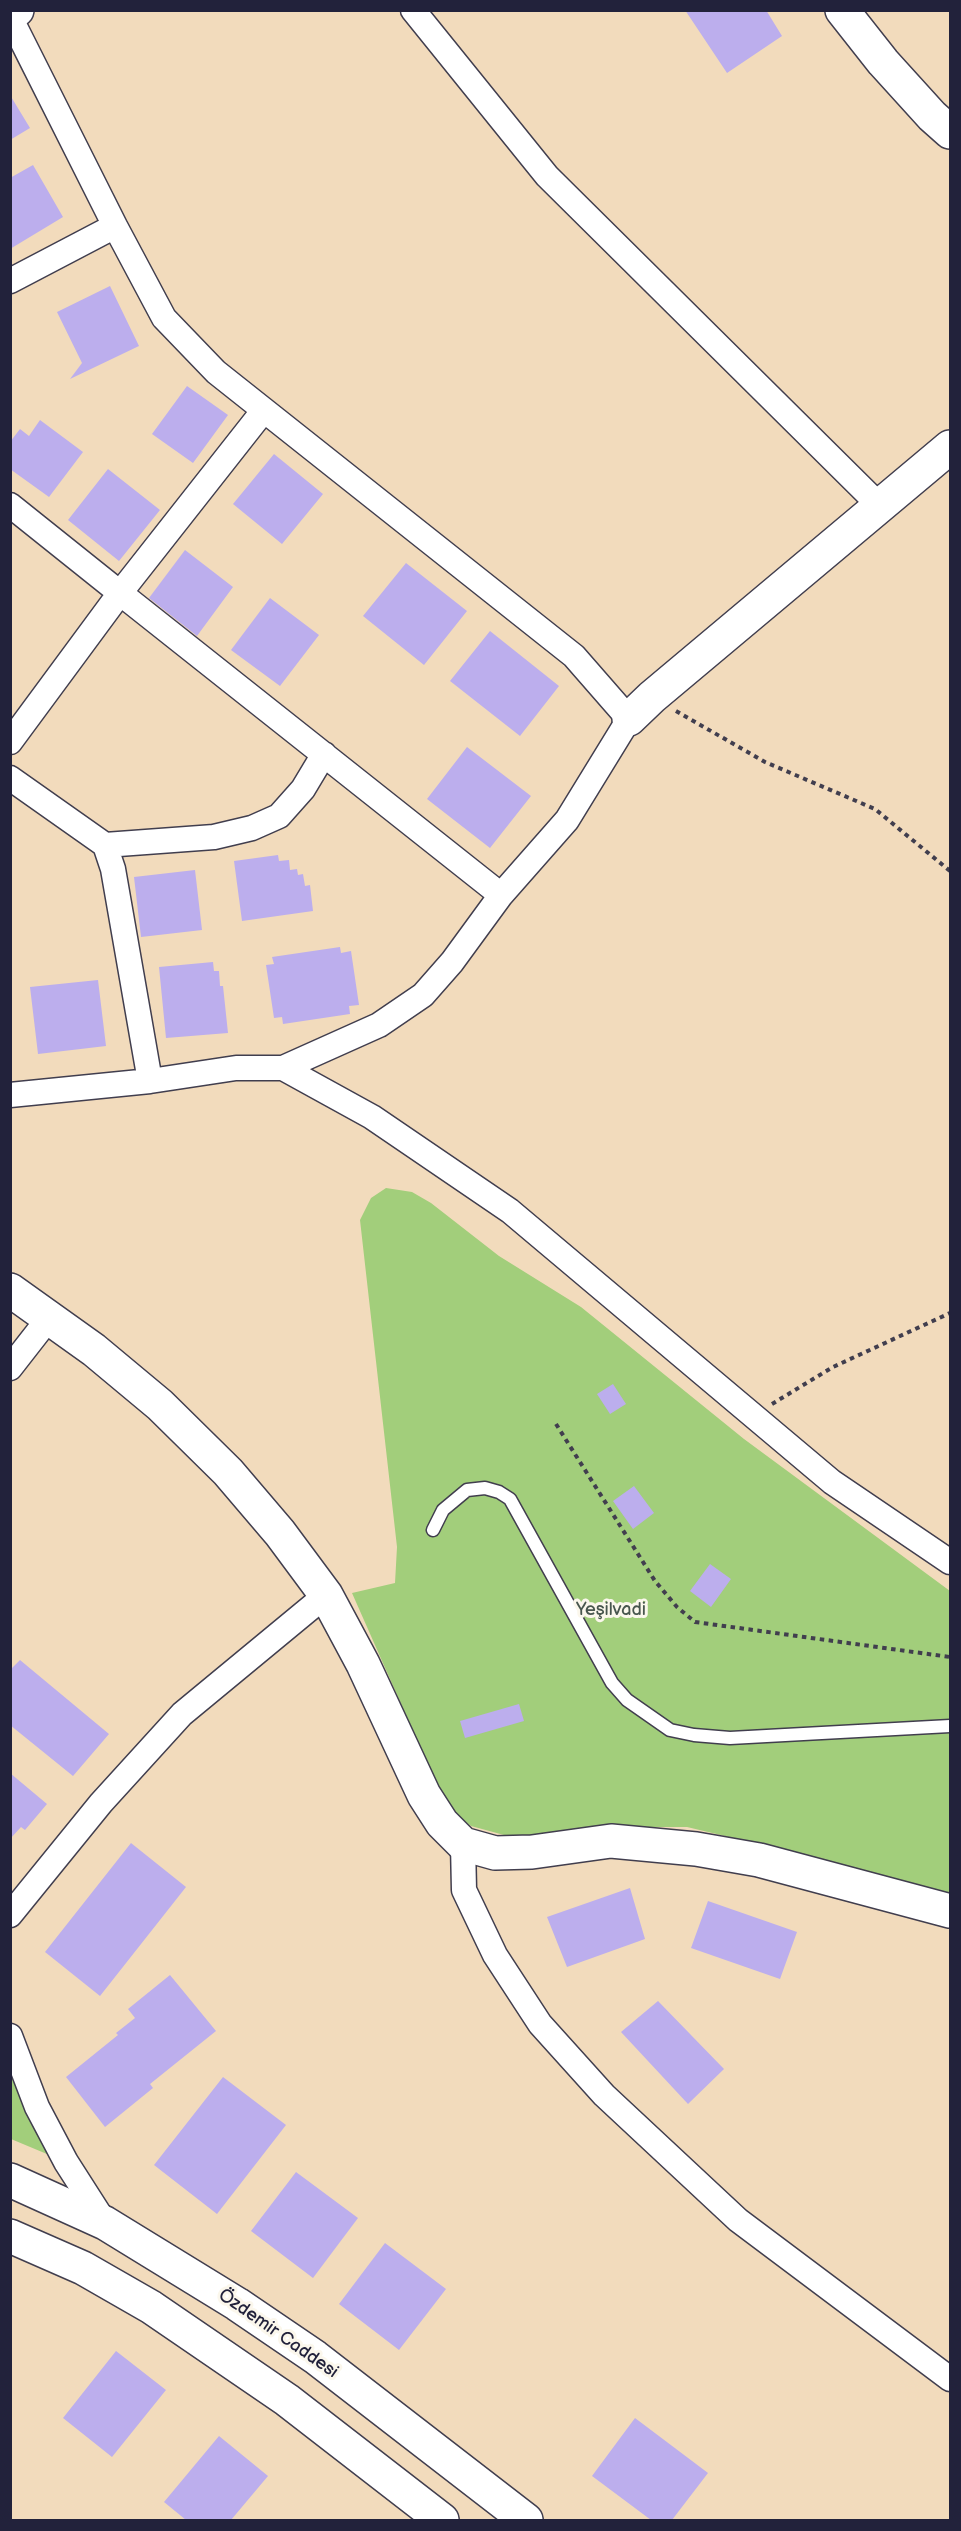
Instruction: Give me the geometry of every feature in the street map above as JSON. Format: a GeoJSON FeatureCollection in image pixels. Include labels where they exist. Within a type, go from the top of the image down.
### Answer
{"type":"FeatureCollection","features":[{"type":"Feature","properties":{"kind":"street"},"geometry":{"type":"LineString","coordinates":[[16,10],[10,15],[115,226],[164,318],[216,372],[640,708]]}},
{"type":"Feature","properties":{"kind":"street"},"geometry":{"type":"LineString","coordinates":[[413,10],[548,176],[880,506]]}},
{"type":"Feature","properties":{"kind":"street"},"geometry":{"type":"LineString","coordinates":[[842,10],[883,62],[932,116],[951,132]]}},
{"type":"Feature","properties":{"kind":"street"},"geometry":{"type":"LineString","coordinates":[[10,281],[115,226]]}},
{"type":"Feature","properties":{"kind":"street"},"geometry":{"type":"LineString","coordinates":[[10,742],[120,593],[264,410]]}},
{"type":"Feature","properties":{"kind":"street"},"geometry":{"type":"LineString","coordinates":[[10,1095],[150,1081],[236,1068],[284,1068],[379,1025],[423,994],[452,962],[501,895],[567,820],[640,708],[951,447]]}},
{"type":"Feature","properties":{"kind":"street"},"geometry":{"type":"LineString","coordinates":[[10,504],[501,895]]}},
{"type":"Feature","properties":{"kind":"street"},"geometry":{"type":"LineString","coordinates":[[105,845],[214,837],[252,828],[279,816],[303,789],[324,754]]}},
{"type":"Feature","properties":{"kind":"street"},"geometry":{"type":"LineString","coordinates":[[10,778],[105,845],[113,869],[150,1081]]}},
{"type":"Feature","properties":{"kind":"street"},"geometry":{"type":"LineString","coordinates":[[284,1068],[372,1117],[510,1211],[832,1482],[951,1562]]}},
{"type":"Feature","properties":{"kind":"street"},"geometry":{"type":"LineString","coordinates":[[10,1290],[94,1350],[160,1405],[219,1464],[280,1533],[327,1595],[363,1664],[424,1796],[442,1823],[463,1844],[495,1853],[532,1852],[610,1841],[696,1849],[759,1860],[951,1911]]}},
{"type":"Feature","properties":{"kind":"street"},"geometry":{"type":"LineString","coordinates":[[10,1368],[50,1318]]}},
{"type":"Feature","properties":{"kind":"street"},"geometry":{"type":"LineString","coordinates":[[10,1915],[101,1803],[182,1714],[327,1595]]}},
{"type":"Feature","properties":{"kind":"street"},"geometry":{"type":"LineString","coordinates":[[463,1844],[464,1890],[495,1955],[540,2024],[604,2095],[738,2220],[951,2379]]}},
{"type":"Feature","properties":{"kind":"street"},"geometry":{"type":"LineString","coordinates":[[10,2036],[37,2107],[66,2162],[105,2223]]}},
{"type":"Feature","properties":{"kind":"street","name":"Özdemir Caddesi"},"geometry":{"type":"LineString","coordinates":[[10,2180],[105,2223],[237,2304],[315,2357],[526,2520]]}},
{"type":"Feature","properties":{"kind":"street"},"geometry":{"type":"LineString","coordinates":[[10,2236],[83,2268],[151,2307],[286,2400],[442,2520]]}},
{"type":"Feature","properties":{"kind":"lane"},"geometry":{"type":"LineString","coordinates":[[434,1530],[443,1510],[467,1490],[484,1488],[510,1498],[612,1683],[627,1700],[670,1730],[730,1738],[951,1726]]}},
{"type":"Feature","properties":{"kind":"path"},"geometry":{"type":"LineString","coordinates":[[640,708],[875,809],[951,871]]}},
{"type":"Feature","properties":{"kind":"path"},"geometry":{"type":"LineString","coordinates":[[753,1414],[833,1367],[951,1313]]}},
{"type":"Feature","properties":{"kind":"path"},"geometry":{"type":"LineString","coordinates":[[556,1424],[655,1581],[677,1607],[695,1622],[951,1657]]}},
{"type":"Feature","properties":{"kind":"green space","name":"Yeşilvadi"},"geometry":{"type":"Polygon","coordinates":[[[386,1188],[412,1192],[431,1203],[499,1256],[581,1307],[744,1439],[950,1591],[950,1897],[779,1856],[725,1836],[687,1827],[612,1827],[515,1838],[471,1826],[447,1808],[352,1593],[395,1583],[397,1547],[360,1220],[371,1198],[386,1188]]]}},
{"type":"Feature","properties":{"kind":"green space"},"geometry":{"type":"Polygon","coordinates":[[[10,2036],[66,2162],[11,2139],[10,2036]]]}},
{"type":"Feature","properties":{"kind":"building"},"geometry":{"type":"Polygon","coordinates":[[[685,10],[766,10],[782,36],[727,73],[685,10]]]}},
{"type":"Feature","properties":{"kind":"building"},"geometry":{"type":"Polygon","coordinates":[[[10,95],[30,128],[10,140],[10,95]]]}},
{"type":"Feature","properties":{"kind":"building"},"geometry":{"type":"Polygon","coordinates":[[[33,165],[63,217],[10,249],[10,178],[33,165]]]}},
{"type":"Feature","properties":{"kind":"building"},"geometry":{"type":"Polygon","coordinates":[[[110,286],[139,346],[70,379],[82,363],[57,312],[110,286]]]}},
{"type":"Feature","properties":{"kind":"building"},"geometry":{"type":"Polygon","coordinates":[[[187,386],[228,415],[193,463],[152,434],[187,386]]]}},
{"type":"Feature","properties":{"kind":"building"},"geometry":{"type":"Polygon","coordinates":[[[40,420],[83,452],[49,497],[10,469],[10,442],[20,429],[29,436],[40,420]]]}},
{"type":"Feature","properties":{"kind":"building"},"geometry":{"type":"Polygon","coordinates":[[[274,454],[323,494],[282,544],[233,504],[274,454]]]}},
{"type":"Feature","properties":{"kind":"building"},"geometry":{"type":"Polygon","coordinates":[[[108,469],[160,510],[119,561],[68,520],[108,469]]]}},
{"type":"Feature","properties":{"kind":"building"},"geometry":{"type":"Polygon","coordinates":[[[185,550],[233,587],[197,636],[149,598],[185,550]]]}},
{"type":"Feature","properties":{"kind":"building"},"geometry":{"type":"Polygon","coordinates":[[[406,563],[467,611],[424,665],[363,616],[406,563]]]}},
{"type":"Feature","properties":{"kind":"building"},"geometry":{"type":"Polygon","coordinates":[[[270,598],[319,635],[280,686],[231,650],[270,598]]]}},
{"type":"Feature","properties":{"kind":"building"},"geometry":{"type":"Polygon","coordinates":[[[490,631],[559,686],[520,736],[450,681],[490,631]]]}},
{"type":"Feature","properties":{"kind":"building"},"geometry":{"type":"Polygon","coordinates":[[[467,747],[531,796],[490,848],[427,799],[467,747]]]}},
{"type":"Feature","properties":{"kind":"building"},"geometry":{"type":"Polygon","coordinates":[[[278,855],[279,861],[289,860],[290,870],[297,869],[298,875],[303,874],[305,886],[310,885],[313,911],[242,921],[234,861],[278,855]]]}},
{"type":"Feature","properties":{"kind":"building"},"geometry":{"type":"Polygon","coordinates":[[[195,870],[202,930],[141,937],[134,877],[195,870]]]}},
{"type":"Feature","properties":{"kind":"building"},"geometry":{"type":"Polygon","coordinates":[[[340,947],[341,953],[351,951],[359,1005],[349,1006],[350,1014],[283,1024],[282,1017],[274,1018],[266,965],[274,964],[272,957],[340,947]]]}},
{"type":"Feature","properties":{"kind":"building"},"geometry":{"type":"Polygon","coordinates":[[[213,962],[214,971],[219,971],[220,986],[223,986],[228,1033],[166,1038],[159,967],[213,962]]]}},
{"type":"Feature","properties":{"kind":"building"},"geometry":{"type":"Polygon","coordinates":[[[98,980],[106,1046],[38,1054],[30,987],[98,980]]]}},
{"type":"Feature","properties":{"kind":"building"},"geometry":{"type":"Polygon","coordinates":[[[613,1384],[626,1404],[610,1414],[597,1394],[613,1384]]]}},
{"type":"Feature","properties":{"kind":"building"},"geometry":{"type":"Polygon","coordinates":[[[634,1486],[654,1513],[633,1529],[613,1501],[634,1486]]]}},
{"type":"Feature","properties":{"kind":"building"},"geometry":{"type":"Polygon","coordinates":[[[710,1564],[731,1579],[711,1607],[690,1591],[710,1564]]]}},
{"type":"Feature","properties":{"kind":"building"},"geometry":{"type":"Polygon","coordinates":[[[20,1660],[109,1734],[73,1776],[10,1725],[10,1670],[20,1660]]]}},
{"type":"Feature","properties":{"kind":"building"},"geometry":{"type":"Polygon","coordinates":[[[519,1704],[524,1721],[465,1738],[460,1721],[519,1704]]]}},
{"type":"Feature","properties":{"kind":"building"},"geometry":{"type":"Polygon","coordinates":[[[10,1773],[47,1804],[25,1830],[21,1827],[10,1839],[10,1773]]]}},
{"type":"Feature","properties":{"kind":"building"},"geometry":{"type":"Polygon","coordinates":[[[131,1843],[186,1887],[100,1996],[45,1952],[131,1843]]]}},
{"type":"Feature","properties":{"kind":"building"},"geometry":{"type":"Polygon","coordinates":[[[630,1888],[645,1939],[567,1967],[547,1917],[630,1888]]]}},
{"type":"Feature","properties":{"kind":"building"},"geometry":{"type":"Polygon","coordinates":[[[708,1901],[797,1932],[780,1979],[691,1948],[708,1901]]]}},
{"type":"Feature","properties":{"kind":"building"},"geometry":{"type":"Polygon","coordinates":[[[170,1975],[216,2031],[150,2084],[153,2088],[105,2127],[66,2077],[118,2035],[116,2033],[135,2018],[128,2009],[170,1975]]]}},
{"type":"Feature","properties":{"kind":"building"},"geometry":{"type":"Polygon","coordinates":[[[658,2001],[724,2069],[688,2104],[621,2032],[658,2001]]]}},
{"type":"Feature","properties":{"kind":"building"},"geometry":{"type":"Polygon","coordinates":[[[223,2077],[286,2125],[217,2214],[154,2165],[223,2077]]]}},
{"type":"Feature","properties":{"kind":"building"},"geometry":{"type":"Polygon","coordinates":[[[296,2172],[358,2218],[313,2278],[251,2231],[296,2172]]]}},
{"type":"Feature","properties":{"kind":"building"},"geometry":{"type":"Polygon","coordinates":[[[385,2243],[446,2289],[399,2350],[339,2304],[385,2243]]]}},
{"type":"Feature","properties":{"kind":"building"},"geometry":{"type":"Polygon","coordinates":[[[116,2351],[166,2390],[112,2457],[63,2418],[116,2351]]]}},
{"type":"Feature","properties":{"kind":"building"},"geometry":{"type":"Polygon","coordinates":[[[635,2418],[708,2473],[672,2520],[651,2520],[592,2476],[635,2418]]]}},
{"type":"Feature","properties":{"kind":"building"},"geometry":{"type":"Polygon","coordinates":[[[219,2436],[268,2476],[231,2520],[186,2520],[164,2502],[219,2436]]]}}]}
